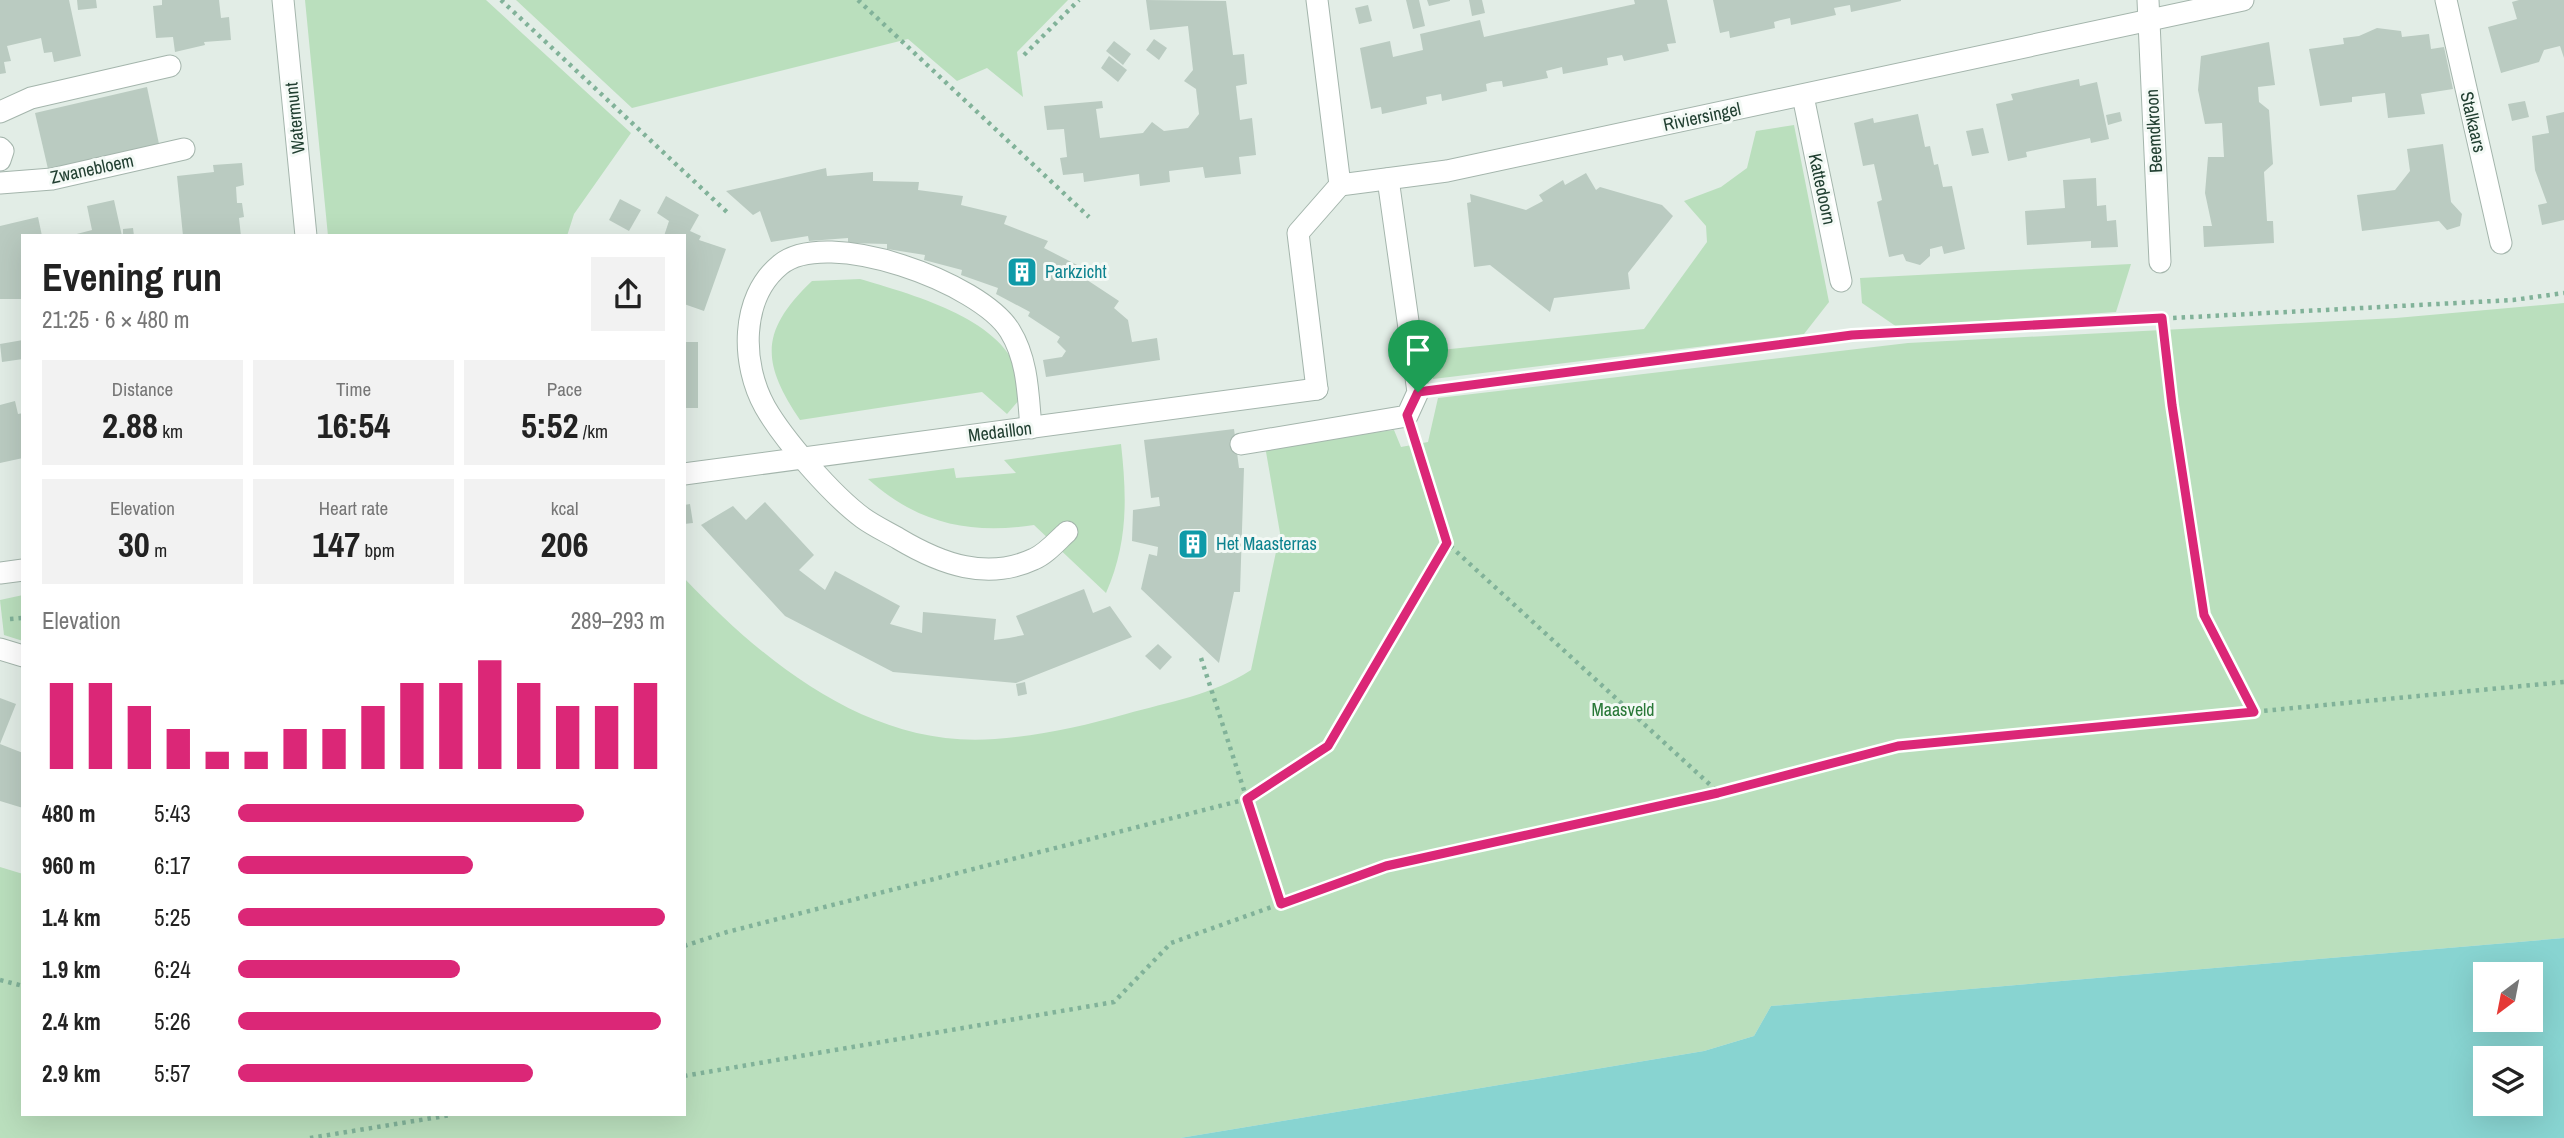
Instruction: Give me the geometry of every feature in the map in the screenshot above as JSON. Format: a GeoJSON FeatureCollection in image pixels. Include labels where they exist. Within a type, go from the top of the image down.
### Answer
{"type":"FeatureCollection","features":[{"type":"Feature","properties":{"kind":"street","name":"Watermunt"},"geometry":{"type":"LineString","coordinates":[[283,0],[306,234]]}},
{"type":"Feature","properties":{"kind":"street"},"geometry":{"type":"LineString","coordinates":[[1317,0],[1340,185]]}},
{"type":"Feature","properties":{"kind":"street","name":"Beemdkroon"},"geometry":{"type":"LineString","coordinates":[[2148,0],[2160,262]]}},
{"type":"Feature","properties":{"kind":"street","name":"Riviersingel"},"geometry":{"type":"LineString","coordinates":[[1340,185],[1447,171],[2244,0]]}},
{"type":"Feature","properties":{"kind":"street","name":"Stalkaars"},"geometry":{"type":"LineString","coordinates":[[2446,0],[2501,243]]}},
{"type":"Feature","properties":{"kind":"street"},"geometry":{"type":"LineString","coordinates":[[0,112],[31,99],[170,66]]}},
{"type":"Feature","properties":{"kind":"street","name":"Kattedoorn"},"geometry":{"type":"LineString","coordinates":[[1803,96],[1841,281]]}},
{"type":"Feature","properties":{"kind":"street"},"geometry":{"type":"LineString","coordinates":[[0,148],[3,151],[0,160]]}},
{"type":"Feature","properties":{"kind":"street","name":"Zwanebloem"},"geometry":{"type":"LineString","coordinates":[[0,183],[52,179],[184,149]]}},
{"type":"Feature","properties":{"kind":"street"},"geometry":{"type":"LineString","coordinates":[[1241,444],[1407,415],[1418,392],[1388,179]]}},
{"type":"Feature","properties":{"kind":"street","name":"Medaillon"},"geometry":{"type":"LineString","coordinates":[[686,474],[1317,389],[1298,233],[1340,185]]}},
{"type":"Feature","properties":{"kind":"street"},"geometry":{"type":"LineString","coordinates":[[1031,428],[1026,368],[1010,329],[971,295],[918,270],[867,255],[817,252],[781,264],[758,290],[748,322],[750,363],[764,405],[804,458],[862,518],[934,560],[985,571],[1035,559],[1067,532]]}},
{"type":"Feature","properties":{"kind":"street"},"geometry":{"type":"LineString","coordinates":[[0,573],[21,570]]}},
{"type":"Feature","properties":{"kind":"street"},"geometry":{"type":"LineString","coordinates":[[0,649],[21,655]]}},
{"type":"Feature","properties":{"kind":"path"},"geometry":{"type":"LineString","coordinates":[[501,0],[729,214]]}},
{"type":"Feature","properties":{"kind":"path"},"geometry":{"type":"LineString","coordinates":[[858,0],[1089,217]]}},
{"type":"Feature","properties":{"kind":"path"},"geometry":{"type":"LineString","coordinates":[[1024,54],[1079,0]]}},
{"type":"Feature","properties":{"kind":"path"},"geometry":{"type":"LineString","coordinates":[[1418,392],[1852,335],[2513,300],[2564,293]]}},
{"type":"Feature","properties":{"kind":"path"},"geometry":{"type":"LineString","coordinates":[[2162,318],[2172,405],[2204,615],[2254,712]]}},
{"type":"Feature","properties":{"kind":"path"},"geometry":{"type":"LineString","coordinates":[[1407,415],[1447,543],[1718,793]]}},
{"type":"Feature","properties":{"kind":"path"},"geometry":{"type":"LineString","coordinates":[[686,945],[740,928],[1247,799],[1328,746],[1447,543]]}},
{"type":"Feature","properties":{"kind":"path"},"geometry":{"type":"LineString","coordinates":[[1201,658],[1281,904]]}},
{"type":"Feature","properties":{"kind":"path"},"geometry":{"type":"LineString","coordinates":[[686,1076],[1114,1002],[1171,943],[1386,866],[1718,793],[1898,746],[2564,682]]}},
{"type":"Feature","properties":{"kind":"path"},"geometry":{"type":"LineString","coordinates":[[0,980],[21,985]]}},
{"type":"Feature","properties":{"kind":"path"},"geometry":{"type":"LineString","coordinates":[[310,1138],[445,1116]]}},
{"type":"Feature","properties":{"kind":"green space"},"geometry":{"type":"Polygon","coordinates":[[[305,0],[486,0],[631,133],[574,214],[568,234],[328,234],[305,0]]]}},
{"type":"Feature","properties":{"kind":"green space"},"geometry":{"type":"Polygon","coordinates":[[[516,0],[1068,0],[1017,52],[1023,97],[987,68],[957,81],[908,39],[632,108],[516,0]]]}},
{"type":"Feature","properties":{"kind":"green space"},"geometry":{"type":"Polygon","coordinates":[[[1794,125],[1829,302],[1804,334],[1433,379],[1431,351],[1644,329],[1707,242],[1706,226],[1684,201],[1721,187],[1747,168],[1756,131],[1794,125]]]}},
{"type":"Feature","properties":{"kind":"green space"},"geometry":{"type":"Polygon","coordinates":[[[2131,264],[2116,312],[1897,327],[1862,303],[1860,278],[2131,264]]]}},
{"type":"Feature","properties":{"kind":"green space"},"geometry":{"type":"Polygon","coordinates":[[[860,279],[951,310],[993,337],[1008,353],[1017,372],[1020,399],[1007,414],[982,392],[800,420],[778,380],[773,363],[775,331],[783,315],[812,281],[860,279]]]}},
{"type":"Feature","properties":{"kind":"green space","name":"Maasveld"},"geometry":{"type":"Polygon","coordinates":[[[2564,303],[2564,938],[1771,1006],[1754,1036],[1704,1051],[1180,1138],[0,1138],[0,867],[21,873],[21,1116],[686,1116],[686,580],[715,610],[785,669],[823,694],[863,715],[905,730],[949,738],[995,739],[1028,736],[1094,723],[1190,697],[1221,686],[1251,670],[1280,533],[1265,446],[1394,430],[1401,447],[1428,442],[1438,398],[1908,343],[2396,318],[2564,303]]]}},
{"type":"Feature","properties":{"kind":"green space"},"geometry":{"type":"Polygon","coordinates":[[[1121,444],[1124,520],[1118,556],[1106,593],[1034,525],[988,528],[945,522],[905,506],[868,479],[954,468],[956,478],[1016,473],[1004,460],[1121,444]]]}},
{"type":"Feature","properties":{"kind":"green space"},"geometry":{"type":"Polygon","coordinates":[[[21,595],[21,640],[4,635],[0,600],[21,595]]]}},
{"type":"Feature","properties":{"kind":"water"},"geometry":{"type":"Polygon","coordinates":[[[2564,938],[2564,1138],[1180,1138],[1704,1051],[1754,1036],[1771,1006],[2564,938]]]}},
{"type":"Feature","properties":{"kind":"building"},"geometry":{"type":"Polygon","coordinates":[[[0,0],[69,0],[81,56],[54,62],[52,52],[44,53],[41,38],[7,46],[11,61],[4,62],[6,73],[0,74],[0,0]]]}},
{"type":"Feature","properties":{"kind":"building"},"geometry":{"type":"Polygon","coordinates":[[[77,0],[96,0],[97,8],[78,10],[77,0]]]}},
{"type":"Feature","properties":{"kind":"building"},"geometry":{"type":"Polygon","coordinates":[[[162,0],[219,0],[221,18],[229,17],[231,40],[204,42],[205,45],[175,52],[173,37],[156,38],[153,6],[162,5],[162,0]]]}},
{"type":"Feature","properties":{"kind":"building"},"geometry":{"type":"Polygon","coordinates":[[[1146,0],[1226,1],[1233,55],[1244,54],[1247,84],[1236,86],[1240,120],[1252,118],[1256,155],[1239,157],[1241,174],[1205,178],[1203,167],[1169,171],[1170,182],[1140,186],[1139,174],[1084,182],[1083,173],[1063,175],[1060,158],[1067,157],[1064,129],[1047,130],[1044,106],[1102,101],[1103,108],[1096,109],[1100,138],[1143,133],[1152,122],[1164,131],[1188,128],[1199,114],[1196,89],[1184,81],[1193,70],[1188,26],[1150,30],[1146,0]]]}},
{"type":"Feature","properties":{"kind":"building"},"geometry":{"type":"Polygon","coordinates":[[[1406,0],[1419,0],[1425,26],[1413,29],[1406,0]]]}},
{"type":"Feature","properties":{"kind":"building"},"geometry":{"type":"Polygon","coordinates":[[[1427,0],[1450,0],[1450,1],[1429,6],[1427,0]]]}},
{"type":"Feature","properties":{"kind":"building"},"geometry":{"type":"Polygon","coordinates":[[[1469,0],[1482,0],[1485,13],[1472,16],[1469,0]]]}},
{"type":"Feature","properties":{"kind":"building"},"geometry":{"type":"Polygon","coordinates":[[[1634,0],[1667,0],[1676,43],[1667,44],[1669,51],[1624,61],[1622,55],[1607,58],[1608,65],[1563,74],[1562,67],[1546,71],[1548,78],[1503,87],[1502,81],[1493,82],[1486,84],[1487,91],[1442,101],[1441,94],[1426,97],[1427,104],[1382,114],[1381,107],[1371,109],[1360,48],[1390,41],[1393,57],[1423,50],[1420,34],[1480,20],[1484,37],[1635,4],[1634,0]]]}},
{"type":"Feature","properties":{"kind":"building"},"geometry":{"type":"Polygon","coordinates":[[[1713,0],[1901,1],[1851,12],[1850,5],[1834,8],[1836,15],[1791,25],[1790,18],[1774,22],[1775,28],[1730,38],[1729,31],[1720,33],[1713,0]]]}},
{"type":"Feature","properties":{"kind":"building"},"geometry":{"type":"Polygon","coordinates":[[[2564,0],[2564,58],[2560,46],[2544,50],[2539,62],[2501,73],[2488,27],[2517,19],[2512,2],[2564,0]]]}},
{"type":"Feature","properties":{"kind":"building"},"geometry":{"type":"Polygon","coordinates":[[[1368,5],[1372,21],[1359,24],[1355,8],[1368,5]]]}},
{"type":"Feature","properties":{"kind":"building"},"geometry":{"type":"Polygon","coordinates":[[[2377,28],[2401,31],[2402,37],[2429,34],[2431,49],[2444,47],[2453,89],[2421,94],[2425,114],[2388,118],[2385,93],[2352,97],[2352,102],[2320,106],[2309,49],[2344,44],[2343,38],[2359,36],[2377,28]]]}},
{"type":"Feature","properties":{"kind":"building"},"geometry":{"type":"Polygon","coordinates":[[[1154,39],[1167,48],[1159,60],[1146,50],[1154,39]]]}},
{"type":"Feature","properties":{"kind":"building"},"geometry":{"type":"Polygon","coordinates":[[[1114,41],[1131,54],[1123,65],[1106,51],[1114,41]]]}},
{"type":"Feature","properties":{"kind":"building"},"geometry":{"type":"Polygon","coordinates":[[[2269,42],[2275,85],[2258,87],[2259,102],[2269,110],[2273,164],[2264,172],[2267,221],[2273,221],[2274,243],[2204,247],[2203,226],[2212,226],[2205,193],[2208,157],[2224,157],[2222,123],[2205,124],[2198,90],[2201,56],[2269,42]]]}},
{"type":"Feature","properties":{"kind":"building"},"geometry":{"type":"Polygon","coordinates":[[[1109,56],[1127,70],[1118,82],[1101,68],[1109,56]]]}},
{"type":"Feature","properties":{"kind":"building"},"geometry":{"type":"Polygon","coordinates":[[[2079,79],[2080,86],[2097,82],[2109,139],[2091,143],[2090,138],[2026,152],[2027,157],[2008,161],[1996,104],[2013,100],[2011,94],[2079,79]]]}},
{"type":"Feature","properties":{"kind":"building"},"geometry":{"type":"Polygon","coordinates":[[[147,87],[159,144],[48,169],[35,113],[147,87]]]}},
{"type":"Feature","properties":{"kind":"building"},"geometry":{"type":"Polygon","coordinates":[[[2525,101],[2529,117],[2512,121],[2508,104],[2525,101]]]}},
{"type":"Feature","properties":{"kind":"building"},"geometry":{"type":"Polygon","coordinates":[[[2120,112],[2122,121],[2108,125],[2106,115],[2120,112]]]}},
{"type":"Feature","properties":{"kind":"building"},"geometry":{"type":"Polygon","coordinates":[[[2564,112],[2564,220],[2542,225],[2538,205],[2547,203],[2535,170],[2532,136],[2549,133],[2546,116],[2564,112]]]}},
{"type":"Feature","properties":{"kind":"building"},"geometry":{"type":"Polygon","coordinates":[[[1918,114],[1925,147],[1930,146],[1934,165],[1938,164],[1943,187],[1952,186],[1965,249],[1944,254],[1942,246],[1930,249],[1930,256],[1920,265],[1906,261],[1903,254],[1889,257],[1877,202],[1882,200],[1874,164],[1863,166],[1854,123],[1873,118],[1874,123],[1918,114]]]}},
{"type":"Feature","properties":{"kind":"building"},"geometry":{"type":"Polygon","coordinates":[[[1983,128],[1989,153],[1972,156],[1966,131],[1983,128]]]}},
{"type":"Feature","properties":{"kind":"building"},"geometry":{"type":"Polygon","coordinates":[[[2443,144],[2451,202],[2462,214],[2460,226],[2447,230],[2439,221],[2362,231],[2357,195],[2395,190],[2410,171],[2407,149],[2443,144]]]}},
{"type":"Feature","properties":{"kind":"building"},"geometry":{"type":"Polygon","coordinates":[[[242,163],[244,185],[236,187],[237,203],[242,203],[244,217],[239,218],[241,234],[183,234],[177,176],[214,172],[213,165],[242,163]]]}},
{"type":"Feature","properties":{"kind":"building","name":"Parkzicht"},"geometry":{"type":"Polygon","coordinates":[[[826,168],[827,176],[873,172],[873,181],[919,182],[918,190],[963,196],[961,205],[1007,216],[1004,224],[1048,241],[1044,248],[1085,269],[1081,276],[1119,301],[1114,308],[1128,320],[1132,342],[1157,338],[1160,360],[1046,377],[1043,360],[1062,357],[1066,351],[1057,342],[1060,337],[1028,316],[1030,312],[996,294],[998,288],[961,275],[962,270],[924,260],[925,255],[887,249],[887,244],[848,243],[848,238],[809,241],[808,236],[771,242],[760,211],[753,215],[726,191],[826,168]]]}},
{"type":"Feature","properties":{"kind":"building"},"geometry":{"type":"Polygon","coordinates":[[[1586,173],[1596,190],[1600,187],[1662,205],[1673,216],[1628,273],[1630,289],[1554,298],[1550,312],[1490,265],[1474,267],[1467,203],[1471,202],[1470,194],[1526,210],[1543,201],[1539,195],[1563,180],[1565,185],[1586,173]]]}},
{"type":"Feature","properties":{"kind":"building"},"geometry":{"type":"Polygon","coordinates":[[[2096,178],[2097,206],[2106,205],[2107,221],[2116,220],[2118,247],[2091,248],[2091,241],[2027,245],[2025,211],[2065,208],[2063,180],[2096,178]]]}},
{"type":"Feature","properties":{"kind":"building"},"geometry":{"type":"Polygon","coordinates":[[[666,196],[699,215],[690,231],[701,236],[699,240],[726,249],[704,311],[686,305],[686,234],[665,234],[669,221],[657,213],[666,196]]]}},
{"type":"Feature","properties":{"kind":"building"},"geometry":{"type":"Polygon","coordinates":[[[620,199],[641,210],[629,231],[609,220],[620,199]]]}},
{"type":"Feature","properties":{"kind":"building"},"geometry":{"type":"Polygon","coordinates":[[[114,200],[122,234],[77,234],[92,230],[87,206],[114,200]]]}},
{"type":"Feature","properties":{"kind":"building"},"geometry":{"type":"Polygon","coordinates":[[[38,217],[42,234],[21,234],[21,299],[0,299],[0,226],[38,217]]]}},
{"type":"Feature","properties":{"kind":"building"},"geometry":{"type":"Polygon","coordinates":[[[133,228],[134,234],[123,234],[123,229],[133,228]]]}},
{"type":"Feature","properties":{"kind":"building"},"geometry":{"type":"Polygon","coordinates":[[[21,340],[21,359],[2,362],[0,344],[21,340]]]}},
{"type":"Feature","properties":{"kind":"building"},"geometry":{"type":"Polygon","coordinates":[[[686,342],[698,342],[698,408],[686,408],[686,342]]]}},
{"type":"Feature","properties":{"kind":"building"},"geometry":{"type":"Polygon","coordinates":[[[15,401],[18,414],[21,413],[21,458],[0,463],[0,405],[15,401]]]}},
{"type":"Feature","properties":{"kind":"building","name":"Het Maasterras"},"geometry":{"type":"Polygon","coordinates":[[[1234,429],[1239,468],[1244,468],[1240,592],[1234,592],[1219,663],[1141,589],[1149,554],[1157,556],[1158,547],[1132,541],[1133,510],[1160,506],[1159,497],[1151,498],[1144,440],[1234,429]]]}},
{"type":"Feature","properties":{"kind":"building"},"geometry":{"type":"Polygon","coordinates":[[[765,502],[814,555],[799,570],[825,590],[835,571],[900,606],[890,624],[922,633],[923,612],[996,619],[994,640],[1009,638],[1024,635],[1016,616],[1084,589],[1093,613],[1110,606],[1132,637],[1016,683],[893,672],[785,616],[701,525],[733,506],[746,520],[765,502]]]}},
{"type":"Feature","properties":{"kind":"building"},"geometry":{"type":"Polygon","coordinates":[[[690,504],[693,523],[686,524],[686,505],[690,504]]]}},
{"type":"Feature","properties":{"kind":"building"},"geometry":{"type":"Polygon","coordinates":[[[1158,644],[1172,657],[1160,670],[1145,656],[1158,644]]]}},
{"type":"Feature","properties":{"kind":"building"},"geometry":{"type":"Polygon","coordinates":[[[1025,682],[1027,694],[1018,696],[1016,684],[1025,682]]]}},
{"type":"Feature","properties":{"kind":"building"},"geometry":{"type":"Polygon","coordinates":[[[0,698],[16,704],[0,744],[0,698]]]}},
{"type":"Feature","properties":{"kind":"building"},"geometry":{"type":"Polygon","coordinates":[[[0,744],[21,752],[21,807],[0,801],[0,744]]]}},
{"type":"Feature","properties":{"kind":"place","name":"Parkzicht"},"geometry":{"type":"Point","coordinates":[1022,272]}},
{"type":"Feature","properties":{"kind":"place","name":"Het Maasterras"},"geometry":{"type":"Point","coordinates":[1193,544]}},
{"type":"Feature","properties":{"kind":"route"},"geometry":{"type":"LineString","coordinates":[[2162,318],[2172,405],[2204,615],[2254,712],[1898,746],[1718,793],[1386,866],[1281,904],[1247,799],[1328,746],[1447,543],[1407,415],[1418,392],[1852,335],[2162,318]]}}]}
